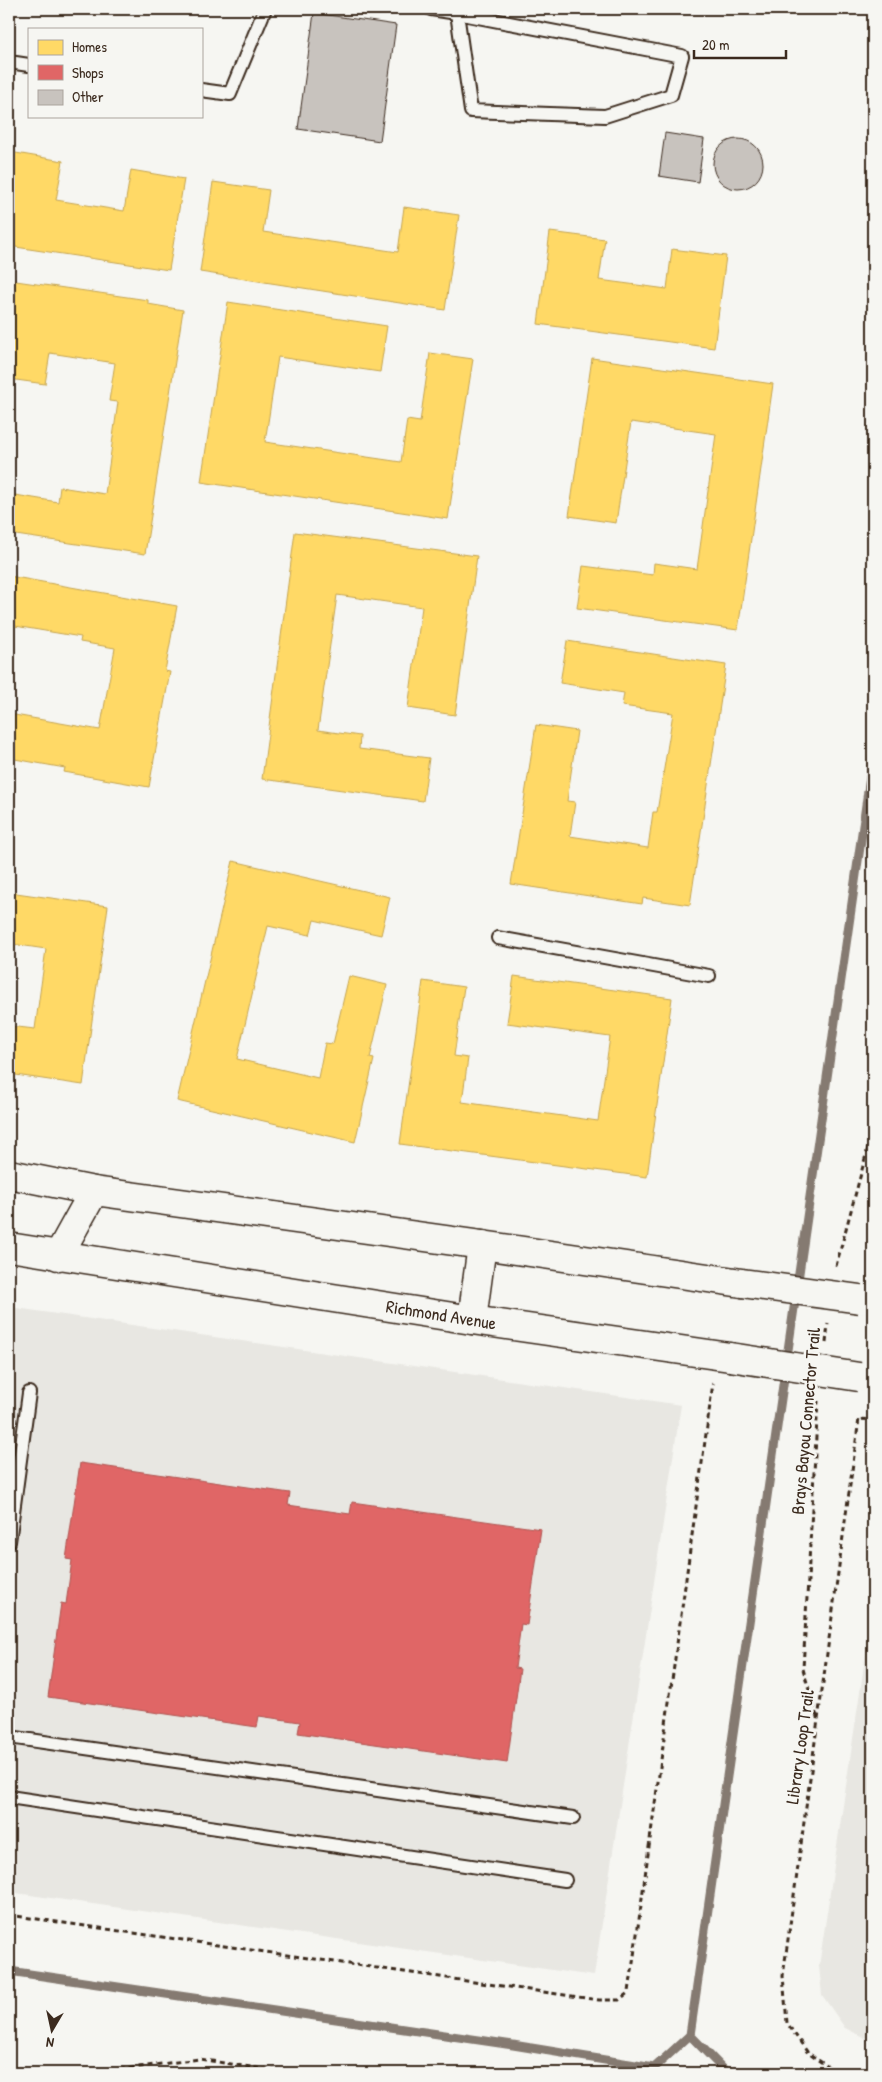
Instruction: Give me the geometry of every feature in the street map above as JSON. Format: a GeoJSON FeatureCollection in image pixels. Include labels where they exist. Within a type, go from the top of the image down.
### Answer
{"type":"FeatureCollection","features":[{"type":"Feature","properties":{"kind":"main road"},"geometry":{"type":"LineString","coordinates":[[9,1174],[94,1191],[866,1300]]}},
{"type":"Feature","properties":{"kind":"main road"},"geometry":{"type":"LineString","coordinates":[[58,1256],[94,1191]]}},
{"type":"Feature","properties":{"kind":"main road"},"geometry":{"type":"LineString","coordinates":[[472,1320],[482,1245]]}},
{"type":"Feature","properties":{"kind":"main road","name":"Richmond Avenue"},"geometry":{"type":"LineString","coordinates":[[9,1247],[472,1320],[866,1378]]}},
{"type":"Feature","properties":{"kind":"lane"},"geometry":{"type":"LineString","coordinates":[[202,90],[230,94],[264,9]]}},
{"type":"Feature","properties":{"kind":"lane"},"geometry":{"type":"LineString","coordinates":[[431,9],[457,13],[682,56],[671,95],[606,116],[471,111],[457,13]]}},
{"type":"Feature","properties":{"kind":"lane"},"geometry":{"type":"LineString","coordinates":[[9,62],[28,65]]}},
{"type":"Feature","properties":{"kind":"lane"},"geometry":{"type":"LineString","coordinates":[[498,938],[709,976]]}},
{"type":"Feature","properties":{"kind":"lane"},"geometry":{"type":"LineString","coordinates":[[9,1542],[29,1394]]}},
{"type":"Feature","properties":{"kind":"lane"},"geometry":{"type":"LineString","coordinates":[[9,1737],[573,1818]]}},
{"type":"Feature","properties":{"kind":"lane"},"geometry":{"type":"LineString","coordinates":[[9,1797],[565,1880]]}},
{"type":"Feature","properties":{"kind":"path"},"geometry":{"type":"LineString","coordinates":[[836,1267],[873,1129]]}},
{"type":"Feature","properties":{"kind":"path","name":"Brays Bayou Connector Trail"},"geometry":{"type":"LineString","coordinates":[[825,1352],[830,1314]]}},
{"type":"Feature","properties":{"kind":"path","name":"Brays Bayou Connector Trail"},"geometry":{"type":"LineString","coordinates":[[818,1398],[803,1669],[818,1719]]}},
{"type":"Feature","properties":{"kind":"path","name":"Library Loop Trail"},"geometry":{"type":"LineString","coordinates":[[837,2073],[808,2053],[787,2022],[783,1976],[859,1419],[873,1420]]}},
{"type":"Feature","properties":{"kind":"path"},"geometry":{"type":"LineString","coordinates":[[94,2073],[199,2059],[288,2073]]}},
{"type":"Feature","properties":{"kind":"path"},"geometry":{"type":"LineString","coordinates":[[9,2067],[52,2073]]}},
{"type":"Feature","properties":{"kind":"shaded area"},"geometry":{"type":"Polygon","coordinates":[[[9,1307],[681,1405],[594,1976],[9,1892],[9,1307]]]}},
{"type":"Feature","properties":{"kind":"shaded area"},"geometry":{"type":"Polygon","coordinates":[[[873,1605],[873,2042],[845,2028],[822,1995],[819,1966],[873,1605]]]}},
{"type":"Feature","properties":{"kind":"building: Homes"},"geometry":{"type":"Polygon","coordinates":[[[10,152],[63,161],[56,200],[124,211],[131,170],[184,179],[169,270],[9,246],[10,152]]]}},
{"type":"Feature","properties":{"kind":"building: Homes"},"geometry":{"type":"Polygon","coordinates":[[[213,182],[269,190],[263,232],[398,252],[404,207],[459,215],[445,310],[200,272],[213,182]]]}},
{"type":"Feature","properties":{"kind":"building: Homes"},"geometry":{"type":"Polygon","coordinates":[[[550,232],[605,239],[599,280],[667,289],[672,249],[726,256],[714,348],[538,324],[550,232]]]}},
{"type":"Feature","properties":{"kind":"building: Homes"},"geometry":{"type":"Polygon","coordinates":[[[9,280],[148,300],[148,304],[183,310],[145,554],[9,534],[9,494],[58,502],[60,487],[105,494],[118,402],[109,401],[115,363],[50,353],[45,384],[9,379],[9,280]]]}},
{"type":"Feature","properties":{"kind":"building: Homes"},"geometry":{"type":"Polygon","coordinates":[[[228,302],[387,326],[380,372],[278,357],[265,442],[401,462],[407,420],[420,422],[430,353],[473,359],[448,519],[201,482],[228,302]]]}},
{"type":"Feature","properties":{"kind":"building: Homes"},"geometry":{"type":"Polygon","coordinates":[[[592,358],[773,384],[738,630],[577,608],[583,566],[653,575],[654,563],[697,569],[716,434],[631,422],[616,523],[569,516],[592,358]]]}},
{"type":"Feature","properties":{"kind":"building: Homes"},"geometry":{"type":"Polygon","coordinates":[[[295,532],[477,556],[455,715],[408,708],[422,607],[337,595],[318,730],[360,736],[359,749],[429,758],[423,801],[262,779],[295,532]]]}},
{"type":"Feature","properties":{"kind":"building: Homes"},"geometry":{"type":"Polygon","coordinates":[[[9,576],[177,606],[165,671],[170,672],[149,787],[64,772],[65,768],[9,758],[9,714],[100,730],[115,648],[80,642],[81,637],[9,625],[9,576]]]}},
{"type":"Feature","properties":{"kind":"building: Homes"},"geometry":{"type":"Polygon","coordinates":[[[567,641],[726,665],[690,905],[643,898],[642,904],[511,884],[536,725],[577,731],[567,801],[575,802],[570,836],[648,848],[653,812],[657,812],[673,713],[622,706],[624,693],[560,683],[567,641]]]}},
{"type":"Feature","properties":{"kind":"building: Homes"},"geometry":{"type":"Polygon","coordinates":[[[233,861],[390,897],[381,935],[314,920],[310,935],[268,926],[237,1059],[318,1078],[325,1043],[333,1044],[349,976],[387,985],[370,1058],[374,1059],[355,1142],[177,1101],[233,861]]]}},
{"type":"Feature","properties":{"kind":"building: Homes"},"geometry":{"type":"Polygon","coordinates":[[[9,892],[108,906],[83,1085],[9,1074],[9,1026],[35,1029],[46,949],[12,944],[13,936],[9,936],[9,892]]]}},
{"type":"Feature","properties":{"kind":"building: Homes"},"geometry":{"type":"Polygon","coordinates":[[[514,976],[672,998],[647,1177],[400,1144],[423,981],[464,987],[454,1056],[468,1058],[462,1102],[598,1121],[610,1037],[507,1023],[514,976]]]}},
{"type":"Feature","properties":{"kind":"building: Shops"},"geometry":{"type":"Polygon","coordinates":[[[80,1463],[290,1493],[288,1505],[350,1514],[352,1502],[541,1529],[527,1625],[521,1624],[515,1668],[520,1669],[507,1763],[298,1733],[300,1722],[259,1716],[257,1727],[48,1697],[61,1603],[66,1604],[72,1560],[66,1559],[80,1463]]]}},
{"type":"Feature","properties":{"kind":"building: Other"},"geometry":{"type":"Polygon","coordinates":[[[314,13],[396,25],[380,141],[298,129],[314,13]]]}},
{"type":"Feature","properties":{"kind":"building: Other"},"geometry":{"type":"Polygon","coordinates":[[[665,133],[704,139],[698,182],[659,176],[665,133]]]}},
{"type":"Feature","properties":{"kind":"building: Other"},"geometry":{"type":"Polygon","coordinates":[[[733,139],[743,139],[756,146],[763,159],[763,169],[756,182],[743,189],[733,189],[724,185],[717,178],[713,169],[713,159],[717,150],[724,143],[733,139]]]}},
{"type":"Feature","properties":{"kind":"waterway"},"geometry":{"type":"LineString","coordinates":[[9,1971],[513,2045],[654,2068],[690,2035],[873,756]]}},
{"type":"Feature","properties":{"kind":"waterway"},"geometry":{"type":"LineString","coordinates":[[690,2035],[727,2073]]}}]}
